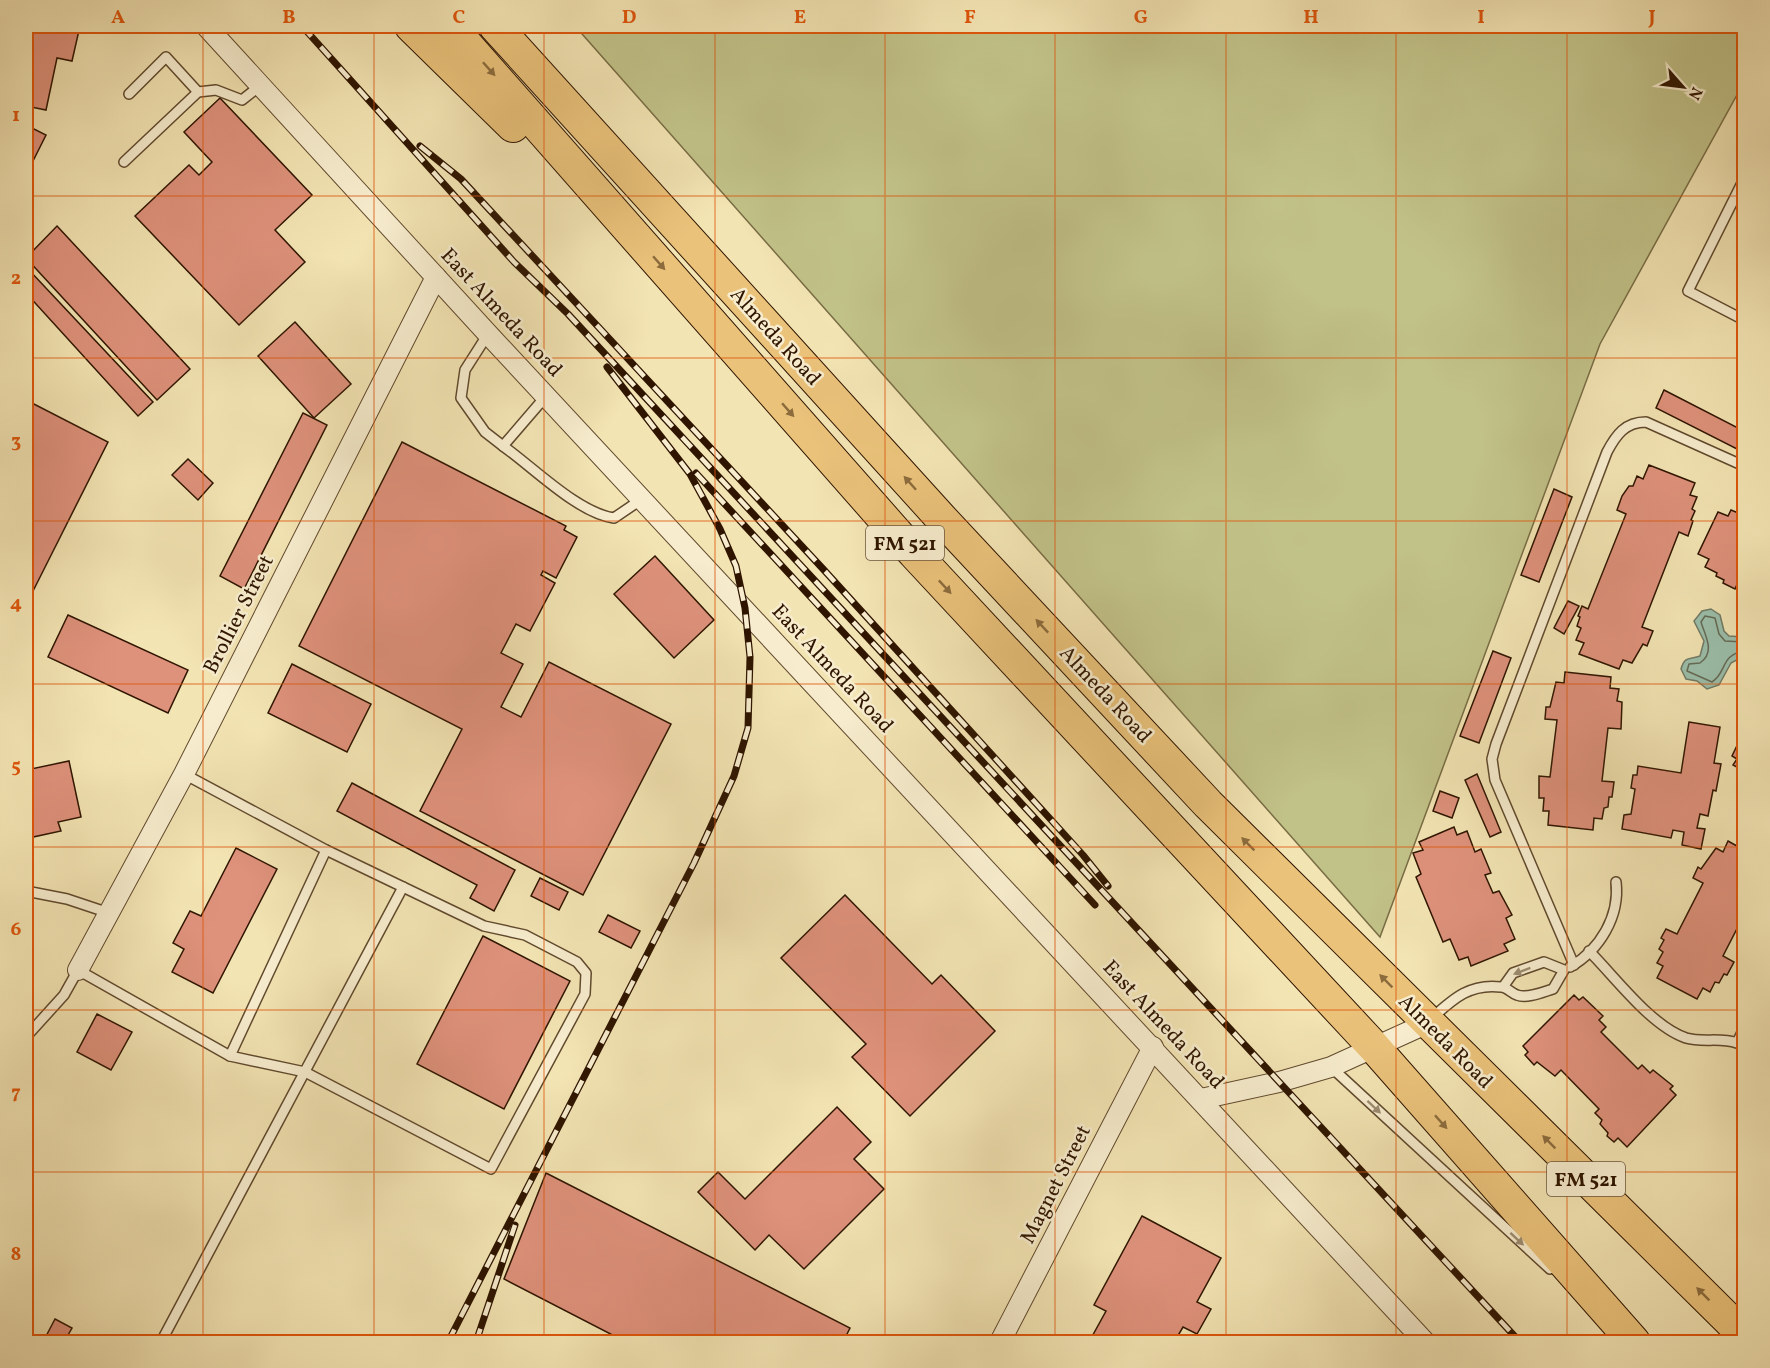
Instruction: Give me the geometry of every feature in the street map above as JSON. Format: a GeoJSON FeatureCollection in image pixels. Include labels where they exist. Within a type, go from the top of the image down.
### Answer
{"type":"FeatureCollection","features":[{"type":"Feature","properties":{"kind":"main road"},"geometry":{"type":"LineString","coordinates":[[411,26],[525,138],[626,226]]}},
{"type":"Feature","properties":{"kind":"main road","name":"Almeda Road"},"geometry":{"type":"LineString","coordinates":[[450,26],[914,553],[1374,1047],[1632,1342]]}},
{"type":"Feature","properties":{"kind":"main road","name":"Almeda Road"},"geometry":{"type":"LineString","coordinates":[[495,26],[601,140],[941,518],[1208,804],[1744,1335]]}},
{"type":"Feature","properties":{"kind":"main road"},"geometry":{"type":"LineString","coordinates":[[516,26],[601,140]]}},
{"type":"Feature","properties":{"kind":"street","name":"East Almeda Road"},"geometry":{"type":"LineString","coordinates":[[206,26],[488,334],[1425,1342]]}},
{"type":"Feature","properties":{"kind":"street","name":"Brollier Street"},"geometry":{"type":"LineString","coordinates":[[78,970],[184,774],[436,277]]}},
{"type":"Feature","properties":{"kind":"street"},"geometry":{"type":"LineString","coordinates":[[1201,1099],[1280,1082],[1331,1067],[1428,1023]]}},
{"type":"Feature","properties":{"kind":"street","name":"Magnet Street"},"geometry":{"type":"LineString","coordinates":[[1000,1342],[1153,1047]]}},
{"type":"Feature","properties":{"kind":"lane"},"geometry":{"type":"LineString","coordinates":[[129,94],[166,57],[198,92]]}},
{"type":"Feature","properties":{"kind":"lane"},"geometry":{"type":"LineString","coordinates":[[124,162],[198,92],[216,90],[242,100],[261,86]]}},
{"type":"Feature","properties":{"kind":"lane"},"geometry":{"type":"LineString","coordinates":[[1744,179],[1688,291],[1744,320]]}},
{"type":"Feature","properties":{"kind":"lane"},"geometry":{"type":"LineString","coordinates":[[488,334],[465,370],[461,398],[485,432],[582,507],[599,516],[614,518],[642,499]]}},
{"type":"Feature","properties":{"kind":"lane"},"geometry":{"type":"LineString","coordinates":[[503,446],[546,396]]}},
{"type":"Feature","properties":{"kind":"lane"},"geometry":{"type":"LineString","coordinates":[[1574,965],[1495,780],[1492,759],[1496,744],[1607,452],[1616,435],[1636,422],[1646,422],[1744,466]]}},
{"type":"Feature","properties":{"kind":"lane"},"geometry":{"type":"LineString","coordinates":[[26,1037],[64,995],[78,970],[230,1056],[304,1072],[492,1169],[585,994],[586,973],[577,962],[525,935],[484,926],[326,850],[184,774]]}},
{"type":"Feature","properties":{"kind":"lane"},"geometry":{"type":"LineString","coordinates":[[230,1056],[326,850]]}},
{"type":"Feature","properties":{"kind":"lane"},"geometry":{"type":"LineString","coordinates":[[1428,1023],[1463,992],[1475,988],[1503,987],[1518,996],[1553,989],[1564,970],[1574,965],[1589,951],[1612,919],[1617,896],[1616,882]]}},
{"type":"Feature","properties":{"kind":"lane"},"geometry":{"type":"LineString","coordinates":[[161,1342],[403,887]]}},
{"type":"Feature","properties":{"kind":"lane"},"geometry":{"type":"LineString","coordinates":[[26,891],[67,899],[109,913]]}},
{"type":"Feature","properties":{"kind":"lane"},"geometry":{"type":"LineString","coordinates":[[1589,951],[1669,1030],[1694,1040],[1721,1039],[1737,1042],[1744,1028]]}},
{"type":"Feature","properties":{"kind":"lane"},"geometry":{"type":"LineString","coordinates":[[1503,987],[1513,973],[1544,962],[1564,970]]}},
{"type":"Feature","properties":{"kind":"lane"},"geometry":{"type":"LineString","coordinates":[[1331,1067],[1554,1273]]}},
{"type":"Feature","properties":{"kind":"lane"},"geometry":{"type":"LineString","coordinates":[[1580,1296],[1632,1342]]}},
{"type":"Feature","properties":{"kind":"green space"},"geometry":{"type":"Polygon","coordinates":[[[575,26],[1744,26],[1744,82],[1600,344],[1380,937],[575,26]]]}},
{"type":"Feature","properties":{"kind":"water"},"geometry":{"type":"Polygon","coordinates":[[[1711,609],[1720,615],[1724,631],[1729,636],[1744,637],[1744,656],[1731,663],[1719,685],[1707,689],[1697,681],[1686,679],[1681,669],[1686,660],[1700,656],[1704,641],[1694,621],[1702,611],[1711,609]]]}},
{"type":"Feature","properties":{"kind":"building"},"geometry":{"type":"Polygon","coordinates":[[[26,26],[80,26],[72,61],[57,58],[46,110],[26,106],[26,26]]]}},
{"type":"Feature","properties":{"kind":"building"},"geometry":{"type":"Polygon","coordinates":[[[220,98],[312,195],[275,230],[305,262],[239,325],[135,216],[189,165],[199,175],[212,162],[184,132],[220,98]]]}},
{"type":"Feature","properties":{"kind":"building"},"geometry":{"type":"Polygon","coordinates":[[[26,125],[46,135],[26,175],[26,125]]]}},
{"type":"Feature","properties":{"kind":"building"},"geometry":{"type":"Polygon","coordinates":[[[57,226],[190,369],[157,400],[26,258],[57,226]]]}},
{"type":"Feature","properties":{"kind":"building"},"geometry":{"type":"Polygon","coordinates":[[[29,270],[153,402],[138,416],[26,293],[26,273],[29,270]]]}},
{"type":"Feature","properties":{"kind":"building"},"geometry":{"type":"Polygon","coordinates":[[[295,322],[351,384],[314,418],[258,356],[295,322]]]}},
{"type":"Feature","properties":{"kind":"building"},"geometry":{"type":"Polygon","coordinates":[[[1664,390],[1744,431],[1737,449],[1656,408],[1664,390]]]}},
{"type":"Feature","properties":{"kind":"building"},"geometry":{"type":"Polygon","coordinates":[[[28,401],[108,442],[26,605],[26,406],[28,401]]]}},
{"type":"Feature","properties":{"kind":"building"},"geometry":{"type":"Polygon","coordinates":[[[303,413],[327,425],[244,589],[220,576],[303,413]]]}},
{"type":"Feature","properties":{"kind":"building"},"geometry":{"type":"Polygon","coordinates":[[[402,442],[566,526],[564,530],[577,537],[556,578],[543,571],[541,575],[555,583],[530,631],[516,624],[501,653],[523,664],[501,707],[521,717],[549,662],[671,724],[583,895],[420,811],[462,729],[299,646],[402,442]]]}},
{"type":"Feature","properties":{"kind":"building"},"geometry":{"type":"Polygon","coordinates":[[[188,459],[213,483],[198,500],[172,475],[188,459]]]}},
{"type":"Feature","properties":{"kind":"building"},"geometry":{"type":"Polygon","coordinates":[[[1649,465],[1695,483],[1690,495],[1697,497],[1692,509],[1695,511],[1688,536],[1679,532],[1642,627],[1653,631],[1647,646],[1643,644],[1632,663],[1623,660],[1619,669],[1579,654],[1584,643],[1576,640],[1581,628],[1577,626],[1580,617],[1578,616],[1582,606],[1588,609],[1626,514],[1617,510],[1622,496],[1629,486],[1633,486],[1637,476],[1643,479],[1649,465]]]}},
{"type":"Feature","properties":{"kind":"building"},"geometry":{"type":"Polygon","coordinates":[[[1554,489],[1572,497],[1539,582],[1521,575],[1554,489]]]}},
{"type":"Feature","properties":{"kind":"building"},"geometry":{"type":"Polygon","coordinates":[[[1731,510],[1743,515],[1744,511],[1744,582],[1739,580],[1735,589],[1723,583],[1724,580],[1716,576],[1717,573],[1705,567],[1709,559],[1698,554],[1718,512],[1728,516],[1731,510]]]}},
{"type":"Feature","properties":{"kind":"building"},"geometry":{"type":"Polygon","coordinates":[[[655,556],[714,620],[674,658],[614,594],[655,556]]]}},
{"type":"Feature","properties":{"kind":"building"},"geometry":{"type":"Polygon","coordinates":[[[1568,601],[1579,606],[1564,634],[1554,628],[1568,601]]]}},
{"type":"Feature","properties":{"kind":"building"},"geometry":{"type":"Polygon","coordinates":[[[68,615],[188,670],[168,713],[48,657],[68,615]]]}},
{"type":"Feature","properties":{"kind":"building"},"geometry":{"type":"Polygon","coordinates":[[[1493,651],[1511,658],[1479,743],[1460,736],[1493,651]]]}},
{"type":"Feature","properties":{"kind":"building"},"geometry":{"type":"Polygon","coordinates":[[[292,664],[371,704],[347,752],[268,713],[292,664]]]}},
{"type":"Feature","properties":{"kind":"building"},"geometry":{"type":"Polygon","coordinates":[[[1565,672],[1611,677],[1610,688],[1619,689],[1617,701],[1622,702],[1621,729],[1608,728],[1602,781],[1614,782],[1612,797],[1609,797],[1608,807],[1604,808],[1602,819],[1594,818],[1593,830],[1548,825],[1549,811],[1543,811],[1544,798],[1539,798],[1539,776],[1550,777],[1557,720],[1545,719],[1546,707],[1550,707],[1556,682],[1564,683],[1565,672]]]}},
{"type":"Feature","properties":{"kind":"building"},"geometry":{"type":"Polygon","coordinates":[[[1689,722],[1720,727],[1714,763],[1721,764],[1716,791],[1713,790],[1708,816],[1700,814],[1697,828],[1705,829],[1701,849],[1682,845],[1684,832],[1673,830],[1671,838],[1622,829],[1624,815],[1631,814],[1635,789],[1631,788],[1633,775],[1637,775],[1638,766],[1681,773],[1689,722]]]}},
{"type":"Feature","properties":{"kind":"building"},"geometry":{"type":"Polygon","coordinates":[[[1744,731],[1744,771],[1733,765],[1737,759],[1732,756],[1744,731]]]}},
{"type":"Feature","properties":{"kind":"building"},"geometry":{"type":"Polygon","coordinates":[[[69,761],[81,817],[58,822],[61,831],[33,837],[26,800],[26,770],[69,761]]]}},
{"type":"Feature","properties":{"kind":"building"},"geometry":{"type":"Polygon","coordinates":[[[1477,774],[1501,832],[1490,837],[1465,780],[1477,774]]]}},
{"type":"Feature","properties":{"kind":"building"},"geometry":{"type":"Polygon","coordinates":[[[352,783],[515,870],[494,911],[470,898],[477,885],[337,811],[352,783]]]}},
{"type":"Feature","properties":{"kind":"building"},"geometry":{"type":"Polygon","coordinates":[[[1440,791],[1459,798],[1452,818],[1433,811],[1440,791]]]}},
{"type":"Feature","properties":{"kind":"building"},"geometry":{"type":"Polygon","coordinates":[[[1454,827],[1457,835],[1467,831],[1475,852],[1481,849],[1491,873],[1485,875],[1493,893],[1499,891],[1512,915],[1506,918],[1515,939],[1504,944],[1508,951],[1471,966],[1468,957],[1459,960],[1450,939],[1443,942],[1416,877],[1421,874],[1413,853],[1423,850],[1419,842],[1454,827]]]}},
{"type":"Feature","properties":{"kind":"building"},"geometry":{"type":"Polygon","coordinates":[[[1728,841],[1744,850],[1744,915],[1723,956],[1734,962],[1727,975],[1724,974],[1719,983],[1715,982],[1710,992],[1703,988],[1697,999],[1657,978],[1663,966],[1657,963],[1663,952],[1659,949],[1664,940],[1661,938],[1666,929],[1677,934],[1703,883],[1693,878],[1698,867],[1701,869],[1716,848],[1723,852],[1728,841]]]}},
{"type":"Feature","properties":{"kind":"building"},"geometry":{"type":"Polygon","coordinates":[[[236,848],[277,869],[213,993],[172,972],[184,949],[173,943],[190,911],[201,916],[236,848]]]}},
{"type":"Feature","properties":{"kind":"building"},"geometry":{"type":"Polygon","coordinates":[[[540,878],[568,892],[559,910],[531,896],[540,878]]]}},
{"type":"Feature","properties":{"kind":"building"},"geometry":{"type":"Polygon","coordinates":[[[845,895],[932,984],[941,975],[995,1031],[910,1116],[852,1057],[866,1044],[781,958],[845,895]]]}},
{"type":"Feature","properties":{"kind":"building"},"geometry":{"type":"Polygon","coordinates":[[[608,915],[640,931],[631,948],[599,932],[608,915]]]}},
{"type":"Feature","properties":{"kind":"building"},"geometry":{"type":"Polygon","coordinates":[[[483,936],[570,981],[504,1109],[417,1064],[483,936]]]}},
{"type":"Feature","properties":{"kind":"building"},"geometry":{"type":"Polygon","coordinates":[[[1574,995],[1579,1000],[1583,997],[1603,1016],[1599,1020],[1606,1027],[1601,1032],[1638,1069],[1642,1065],[1650,1073],[1653,1070],[1673,1086],[1670,1089],[1676,1095],[1627,1147],[1618,1138],[1614,1142],[1607,1136],[1608,1133],[1600,1124],[1602,1120],[1595,1113],[1599,1109],[1561,1070],[1555,1076],[1537,1062],[1534,1065],[1525,1055],[1528,1052],[1523,1046],[1574,995]]]}},
{"type":"Feature","properties":{"kind":"building"},"geometry":{"type":"Polygon","coordinates":[[[97,1014],[132,1032],[111,1070],[77,1052],[97,1014]]]}},
{"type":"Feature","properties":{"kind":"building"},"geometry":{"type":"Polygon","coordinates":[[[837,1107],[871,1142],[854,1159],[884,1189],[804,1269],[769,1235],[755,1250],[698,1192],[718,1172],[745,1199],[837,1107]]]}},
{"type":"Feature","properties":{"kind":"building"},"geometry":{"type":"Polygon","coordinates":[[[546,1173],[850,1328],[843,1342],[626,1342],[504,1279],[546,1173]]]}},
{"type":"Feature","properties":{"kind":"building"},"geometry":{"type":"Polygon","coordinates":[[[1142,1216],[1221,1258],[1197,1302],[1211,1309],[1197,1334],[1183,1327],[1176,1339],[1183,1342],[1089,1342],[1106,1311],[1094,1305],[1142,1216]]]}},
{"type":"Feature","properties":{"kind":"building"},"geometry":{"type":"Polygon","coordinates":[[[55,1319],[72,1328],[64,1342],[43,1342],[55,1319]]]}},
{"type":"Feature","properties":{"kind":"railway"},"geometry":{"type":"LineString","coordinates":[[302,26],[514,262],[568,314],[1520,1342]]}},
{"type":"Feature","properties":{"kind":"railway"},"geometry":{"type":"LineString","coordinates":[[420,146],[461,179],[824,570],[1083,855],[1108,886]]}},
{"type":"Feature","properties":{"kind":"railway"},"geometry":{"type":"LineString","coordinates":[[448,1342],[694,863],[734,776],[748,728],[750,657],[745,608],[736,566],[720,529],[690,474],[607,367]]}},
{"type":"Feature","properties":{"kind":"railway"},"geometry":{"type":"LineString","coordinates":[[696,473],[1095,905]]}},
{"type":"Feature","properties":{"kind":"railway"},"geometry":{"type":"LineString","coordinates":[[476,1342],[515,1225]]}}]}
